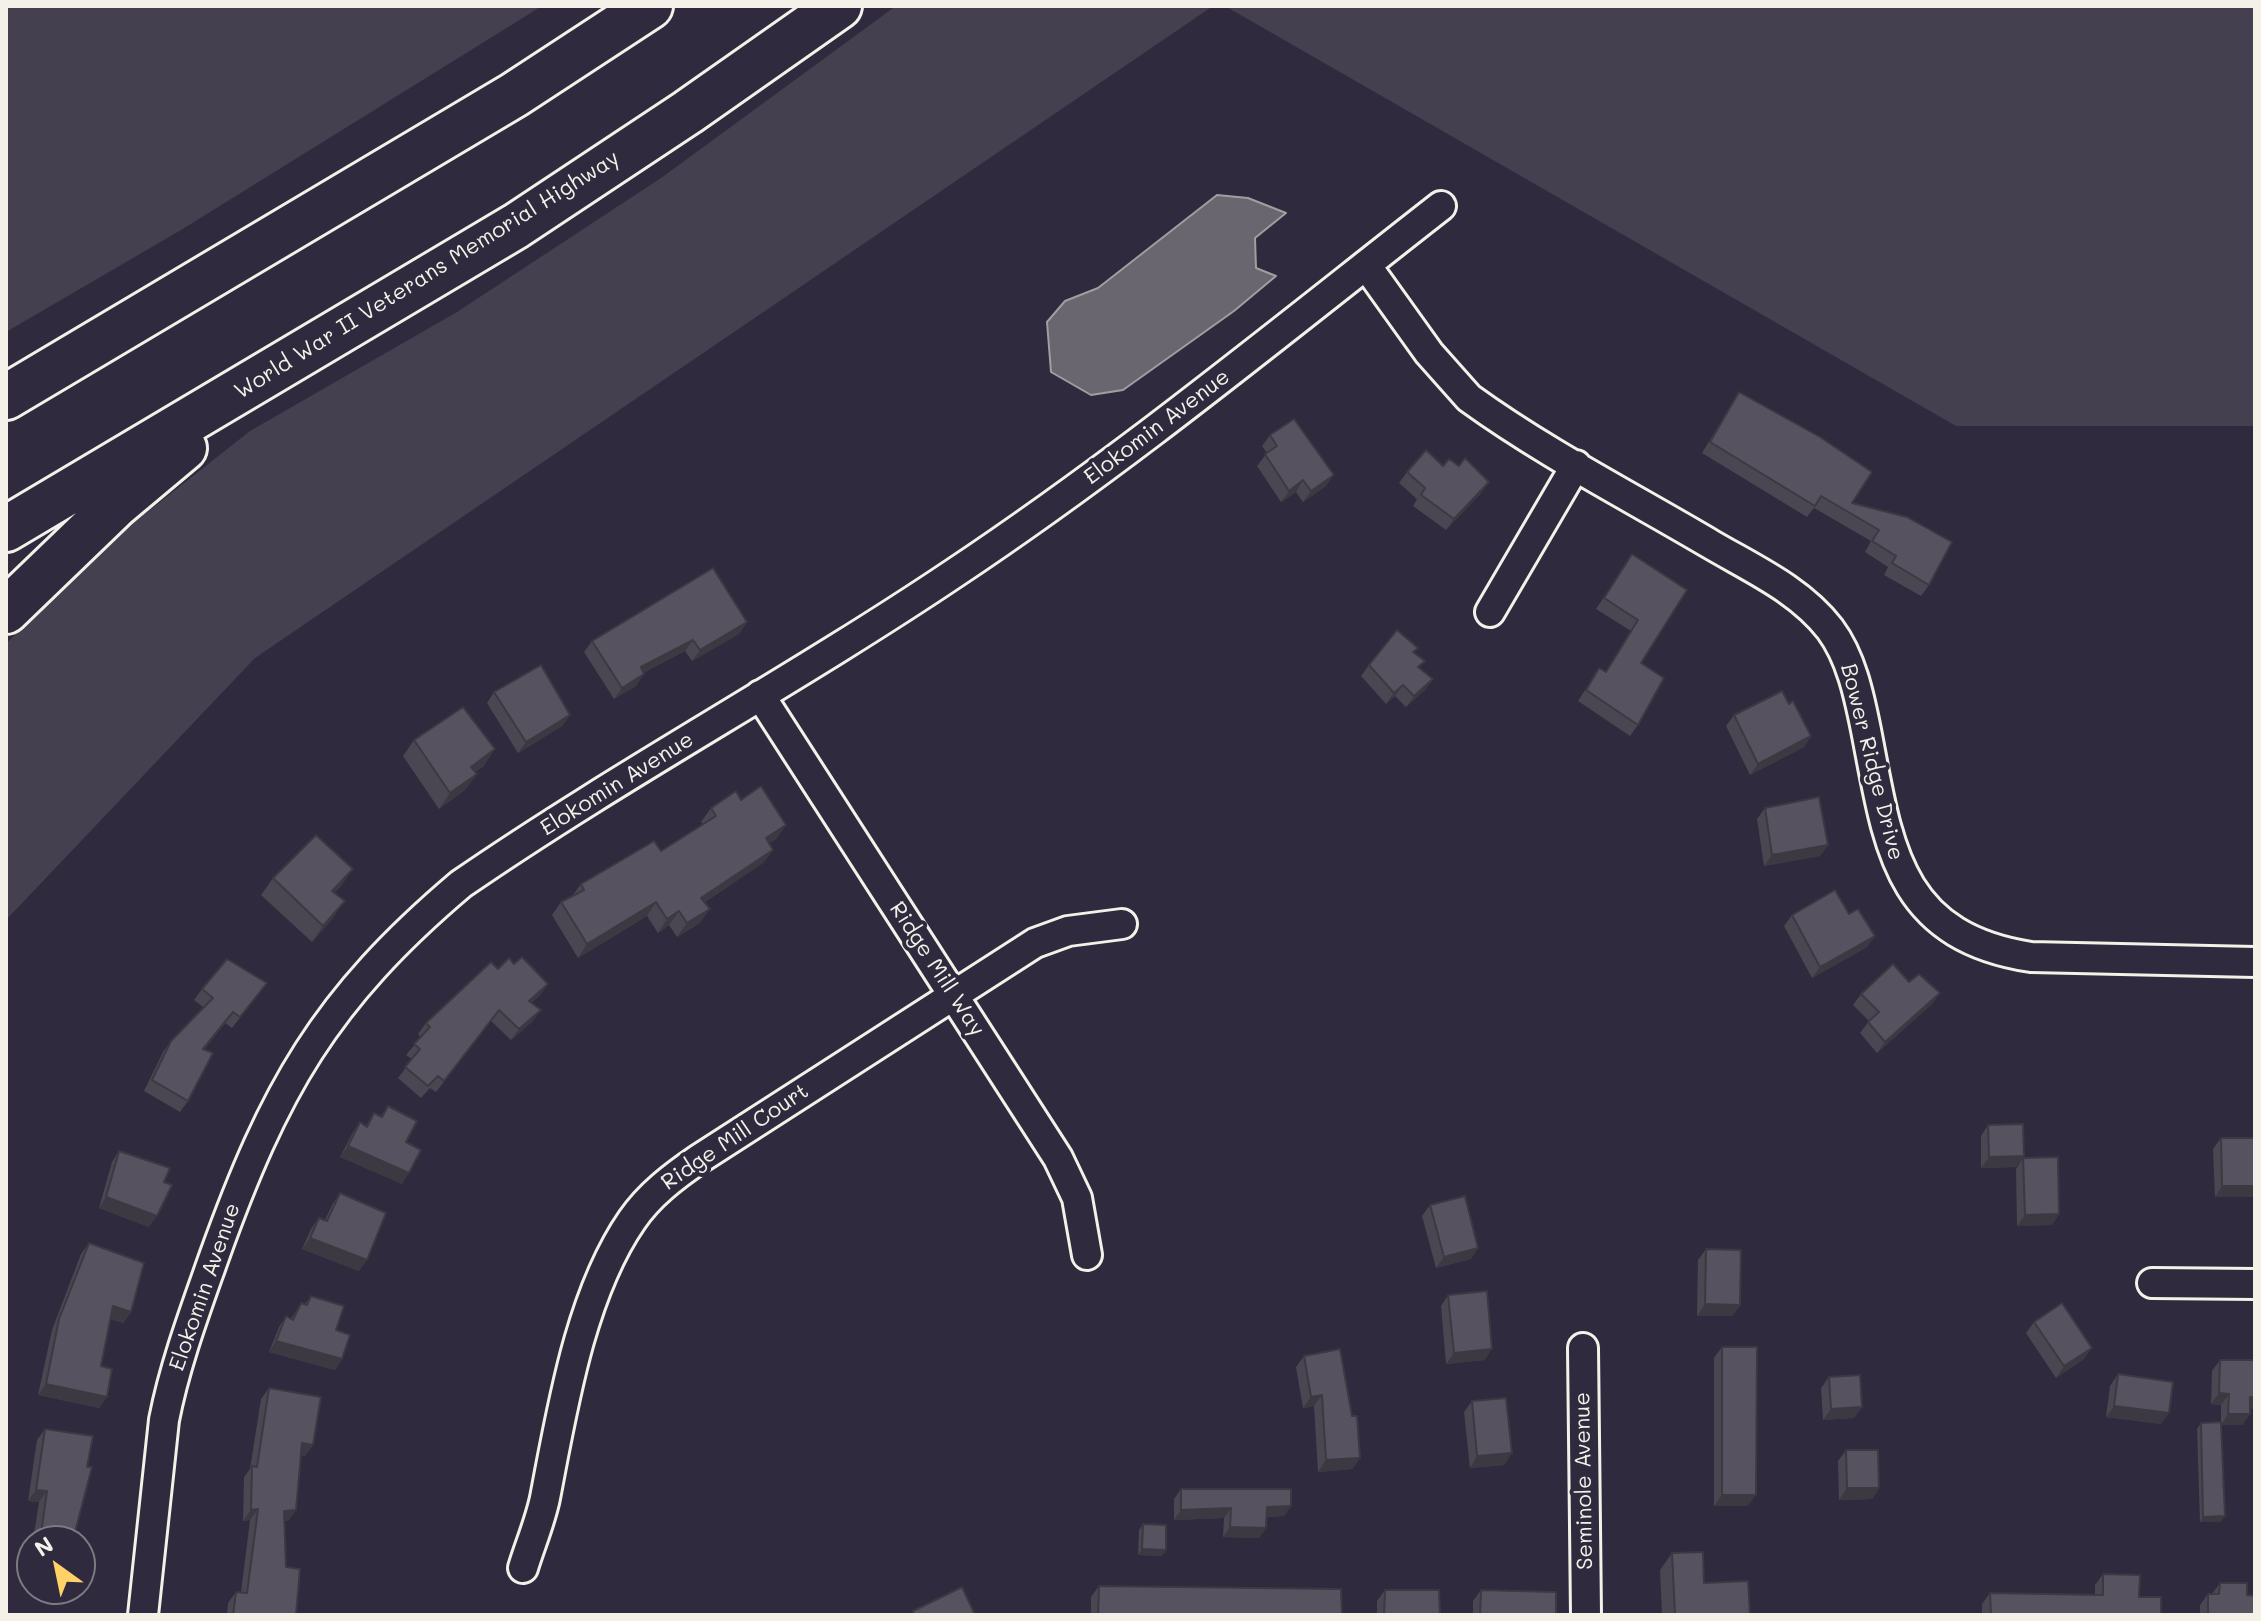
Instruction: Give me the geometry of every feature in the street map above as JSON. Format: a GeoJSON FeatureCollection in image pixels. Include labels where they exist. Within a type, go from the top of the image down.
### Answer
{"type":"FeatureCollection","features":[{"type":"Feature","properties":{"kind":"highway"},"geometry":{"type":"LineString","coordinates":[[6,397],[514,95],[650,6]]}},
{"type":"Feature","properties":{"kind":"highway","name":"World War II Veterans Memorial Highway"},"geometry":{"type":"LineString","coordinates":[[6,529],[578,186],[839,6]]}},
{"type":"Feature","properties":{"kind":"highway"},"geometry":{"type":"LineString","coordinates":[[6,611],[116,505],[281,366]]}},
{"type":"Feature","properties":{"kind":"street","name":"Elokomin Avenue"},"geometry":{"type":"LineString","coordinates":[[143,1615],[170,1388],[246,1168],[301,1059],[362,977],[400,937],[461,884],[952,576],[1042,513],[1441,206]]}},
{"type":"Feature","properties":{"kind":"street","name":"Bower Ridge Drive"},"geometry":{"type":"LineString","coordinates":[[1366,265],[1429,353],[1469,398],[1576,465],[1783,586],[1830,629],[1845,655],[1855,682],[1888,844],[1901,873],[1921,901],[1943,923],[2002,952],[2031,957],[2255,962]]}},
{"type":"Feature","properties":{"kind":"street"},"geometry":{"type":"LineString","coordinates":[[1490,612],[1576,465]]}},
{"type":"Feature","properties":{"kind":"street","name":"Ridge Mill Way"},"geometry":{"type":"LineString","coordinates":[[760,695],[1058,1158],[1077,1198],[1087,1255]]}},
{"type":"Feature","properties":{"kind":"street","name":"Ridge Mill Court"},"geometry":{"type":"LineString","coordinates":[[523,1568],[544,1500],[561,1410],[597,1291],[611,1254],[632,1219],[676,1174],[952,993],[1052,936],[1122,924]]}},
{"type":"Feature","properties":{"kind":"street"},"geometry":{"type":"LineString","coordinates":[[2152,1283],[2255,1284]]}},
{"type":"Feature","properties":{"kind":"street","name":"Seminole Avenue"},"geometry":{"type":"LineString","coordinates":[[1583,1348],[1586,1615]]}},
{"type":"Feature","properties":{"kind":"shaded area"},"geometry":{"type":"Polygon","coordinates":[[[6,6],[542,6],[181,230],[6,332],[6,6]]]}},
{"type":"Feature","properties":{"kind":"shaded area"},"geometry":{"type":"Polygon","coordinates":[[[896,6],[1213,6],[255,658],[6,920],[6,644],[84,562],[250,431],[457,312],[661,178],[896,6]]]}},
{"type":"Feature","properties":{"kind":"shaded area"},"geometry":{"type":"Polygon","coordinates":[[[1225,6],[2255,6],[2255,426],[1956,426],[1225,6]]]}},
{"type":"Feature","properties":{"kind":"shaded area"},"geometry":{"type":"Polygon","coordinates":[[[1217,195],[1248,198],[1286,213],[1255,238],[1256,268],[1276,276],[1234,311],[1123,390],[1091,395],[1051,372],[1047,322],[1065,301],[1098,288],[1217,195]]]}},
{"type":"Feature","properties":{"kind":"building"},"geometry":{"type":"Polygon","coordinates":[[[1739,392],[1820,437],[1872,472],[1852,503],[1907,517],[1952,542],[1929,585],[1892,563],[1896,556],[1872,541],[1879,530],[1821,496],[1815,506],[1710,442],[1739,392]]]}},
{"type":"Feature","properties":{"kind":"building"},"geometry":{"type":"Polygon","coordinates":[[[1294,419],[1334,475],[1311,491],[1303,480],[1289,491],[1265,454],[1277,446],[1270,435],[1294,419]]]}},
{"type":"Feature","properties":{"kind":"building"},"geometry":{"type":"Polygon","coordinates":[[[1426,450],[1443,466],[1449,459],[1459,466],[1465,458],[1489,482],[1454,519],[1421,495],[1425,488],[1407,472],[1426,450]]]}},
{"type":"Feature","properties":{"kind":"building"},"geometry":{"type":"Polygon","coordinates":[[[1632,554],[1687,590],[1641,663],[1664,678],[1638,725],[1586,690],[1599,668],[1606,672],[1638,620],[1604,598],[1632,554]]]}},
{"type":"Feature","properties":{"kind":"building"},"geometry":{"type":"Polygon","coordinates":[[[713,568],[747,622],[700,650],[693,640],[641,667],[644,674],[622,688],[592,641],[713,568]]]}},
{"type":"Feature","properties":{"kind":"building"},"geometry":{"type":"Polygon","coordinates":[[[1397,630],[1418,648],[1413,652],[1425,661],[1418,667],[1433,679],[1414,696],[1403,685],[1394,693],[1369,665],[1397,630]]]}},
{"type":"Feature","properties":{"kind":"building"},"geometry":{"type":"Polygon","coordinates":[[[541,665],[570,715],[526,742],[494,692],[541,665]]]}},
{"type":"Feature","properties":{"kind":"building"},"geometry":{"type":"Polygon","coordinates":[[[1782,691],[1789,704],[1793,701],[1811,736],[1758,764],[1734,715],[1782,691]]]}},
{"type":"Feature","properties":{"kind":"building"},"geometry":{"type":"Polygon","coordinates":[[[463,707],[495,749],[471,767],[477,774],[450,793],[414,740],[463,707]]]}},
{"type":"Feature","properties":{"kind":"building"},"geometry":{"type":"Polygon","coordinates":[[[761,786],[786,825],[766,838],[773,850],[701,898],[710,909],[687,923],[679,911],[667,919],[656,902],[587,944],[561,902],[584,890],[581,884],[654,841],[661,851],[716,816],[711,808],[736,791],[741,800],[761,786]]]}},
{"type":"Feature","properties":{"kind":"building"},"geometry":{"type":"Polygon","coordinates":[[[1819,797],[1828,845],[1772,855],[1765,808],[1819,797]]]}},
{"type":"Feature","properties":{"kind":"building"},"geometry":{"type":"Polygon","coordinates":[[[316,835],[353,869],[332,891],[345,901],[323,926],[273,878],[316,835]]]}},
{"type":"Feature","properties":{"kind":"building"},"geometry":{"type":"Polygon","coordinates":[[[1835,890],[1849,914],[1858,909],[1875,936],[1820,967],[1792,915],[1835,890]]]}},
{"type":"Feature","properties":{"kind":"building"},"geometry":{"type":"Polygon","coordinates":[[[522,957],[548,984],[529,1001],[541,1010],[519,1029],[499,1010],[444,1081],[438,1076],[428,1086],[405,1067],[420,1049],[414,1044],[430,1027],[426,1023],[491,962],[498,969],[509,958],[514,964],[522,957]]]}},
{"type":"Feature","properties":{"kind":"building"},"geometry":{"type":"Polygon","coordinates":[[[227,959],[267,983],[240,1017],[233,1012],[203,1049],[213,1053],[188,1101],[152,1080],[171,1041],[213,998],[202,989],[227,959]]]}},
{"type":"Feature","properties":{"kind":"building"},"geometry":{"type":"Polygon","coordinates":[[[1893,964],[1909,982],[1919,974],[1940,993],[1885,1042],[1868,1022],[1879,1012],[1861,994],[1893,964]]]}},
{"type":"Feature","properties":{"kind":"building"},"geometry":{"type":"Polygon","coordinates":[[[388,1106],[417,1121],[406,1142],[421,1150],[409,1173],[348,1146],[360,1122],[367,1127],[374,1113],[382,1117],[388,1106]]]}},
{"type":"Feature","properties":{"kind":"building"},"geometry":{"type":"Polygon","coordinates":[[[2023,1124],[2024,1156],[1989,1157],[1988,1125],[2023,1124]]]}},
{"type":"Feature","properties":{"kind":"building"},"geometry":{"type":"Polygon","coordinates":[[[2221,1138],[2255,1138],[2255,1186],[2222,1186],[2221,1138]]]}},
{"type":"Feature","properties":{"kind":"building"},"geometry":{"type":"Polygon","coordinates":[[[119,1151],[170,1168],[164,1182],[172,1185],[157,1216],[106,1197],[119,1151]]]}},
{"type":"Feature","properties":{"kind":"building"},"geometry":{"type":"Polygon","coordinates":[[[2058,1157],[2059,1214],[2025,1215],[2023,1158],[2058,1157]]]}},
{"type":"Feature","properties":{"kind":"building"},"geometry":{"type":"Polygon","coordinates":[[[340,1193],[386,1213],[367,1260],[310,1238],[319,1218],[327,1221],[340,1193]]]}},
{"type":"Feature","properties":{"kind":"building"},"geometry":{"type":"Polygon","coordinates":[[[1465,1196],[1478,1248],[1444,1257],[1430,1205],[1465,1196]]]}},
{"type":"Feature","properties":{"kind":"building"},"geometry":{"type":"Polygon","coordinates":[[[89,1243],[144,1263],[131,1312],[113,1306],[101,1366],[112,1369],[107,1397],[46,1384],[59,1319],[89,1243]]]}},
{"type":"Feature","properties":{"kind":"building"},"geometry":{"type":"Polygon","coordinates":[[[1706,1249],[1741,1250],[1740,1305],[1705,1304],[1706,1249]]]}},
{"type":"Feature","properties":{"kind":"building"},"geometry":{"type":"Polygon","coordinates":[[[1487,1291],[1492,1349],[1454,1353],[1448,1295],[1487,1291]]]}},
{"type":"Feature","properties":{"kind":"building"},"geometry":{"type":"Polygon","coordinates":[[[311,1296],[344,1306],[336,1330],[350,1335],[342,1359],[276,1341],[286,1316],[293,1320],[301,1303],[307,1305],[311,1296]]]}},
{"type":"Feature","properties":{"kind":"building"},"geometry":{"type":"Polygon","coordinates":[[[2062,1303],[2092,1348],[2064,1366],[2034,1322],[2062,1303]]]}},
{"type":"Feature","properties":{"kind":"building"},"geometry":{"type":"Polygon","coordinates":[[[1722,1347],[1757,1347],[1756,1495],[1722,1495],[1722,1347]]]}},
{"type":"Feature","properties":{"kind":"building"},"geometry":{"type":"Polygon","coordinates":[[[1340,1349],[1352,1416],[1357,1416],[1360,1458],[1326,1460],[1322,1395],[1311,1397],[1304,1356],[1340,1349]]]}},
{"type":"Feature","properties":{"kind":"building"},"geometry":{"type":"Polygon","coordinates":[[[2220,1360],[2255,1360],[2255,1398],[2250,1397],[2250,1414],[2228,1414],[2229,1394],[2219,1393],[2220,1360]]]}},
{"type":"Feature","properties":{"kind":"building"},"geometry":{"type":"Polygon","coordinates":[[[2118,1374],[2173,1382],[2169,1413],[2114,1406],[2118,1374]]]}},
{"type":"Feature","properties":{"kind":"building"},"geometry":{"type":"Polygon","coordinates":[[[1860,1375],[1862,1407],[1831,1409],[1829,1377],[1860,1375]]]}},
{"type":"Feature","properties":{"kind":"building"},"geometry":{"type":"Polygon","coordinates":[[[269,1388],[321,1397],[313,1445],[302,1443],[296,1510],[284,1511],[286,1567],[300,1569],[296,1615],[233,1615],[236,1592],[247,1593],[258,1509],[251,1510],[252,1466],[257,1467],[269,1388]]]}},
{"type":"Feature","properties":{"kind":"building"},"geometry":{"type":"Polygon","coordinates":[[[1506,1398],[1512,1453],[1477,1456],[1472,1401],[1506,1398]]]}},
{"type":"Feature","properties":{"kind":"building"},"geometry":{"type":"Polygon","coordinates":[[[2221,1422],[2225,1516],[2203,1517],[2201,1423],[2221,1422]]]}},
{"type":"Feature","properties":{"kind":"building"},"geometry":{"type":"Polygon","coordinates":[[[45,1429],[93,1436],[87,1467],[92,1467],[77,1525],[42,1525],[47,1491],[36,1490],[45,1429]]]}},
{"type":"Feature","properties":{"kind":"building"},"geometry":{"type":"Polygon","coordinates":[[[1846,1450],[1878,1450],[1879,1488],[1847,1488],[1846,1450]]]}},
{"type":"Feature","properties":{"kind":"building"},"geometry":{"type":"Polygon","coordinates":[[[1181,1489],[1291,1489],[1291,1506],[1267,1507],[1266,1528],[1230,1527],[1231,1508],[1181,1510],[1181,1489]]]}},
{"type":"Feature","properties":{"kind":"building"},"geometry":{"type":"Polygon","coordinates":[[[1143,1524],[1166,1525],[1166,1550],[1142,1549],[1143,1524]]]}},
{"type":"Feature","properties":{"kind":"building"},"geometry":{"type":"Polygon","coordinates":[[[1703,1552],[1704,1583],[1748,1581],[1750,1615],[1675,1615],[1672,1553],[1703,1552]]]}},
{"type":"Feature","properties":{"kind":"building"},"geometry":{"type":"Polygon","coordinates":[[[2103,1574],[2140,1575],[2139,1597],[2161,1597],[2161,1615],[1991,1615],[1990,1593],[2103,1595],[2103,1574]]]}},
{"type":"Feature","properties":{"kind":"building"},"geometry":{"type":"Polygon","coordinates":[[[2220,1583],[2247,1583],[2247,1595],[2255,1596],[2255,1615],[2208,1615],[2208,1594],[2219,1594],[2220,1583]]]}},
{"type":"Feature","properties":{"kind":"building"},"geometry":{"type":"Polygon","coordinates":[[[1099,1586],[1341,1589],[1342,1615],[1098,1615],[1099,1586]]]}},
{"type":"Feature","properties":{"kind":"building"},"geometry":{"type":"Polygon","coordinates":[[[962,1587],[975,1615],[914,1615],[913,1611],[962,1587]]]}},
{"type":"Feature","properties":{"kind":"building"},"geometry":{"type":"Polygon","coordinates":[[[1385,1590],[1439,1590],[1440,1615],[1384,1615],[1385,1590]]]}},
{"type":"Feature","properties":{"kind":"building"},"geometry":{"type":"Polygon","coordinates":[[[1481,1590],[1556,1592],[1556,1615],[1480,1615],[1481,1590]]]}}]}
